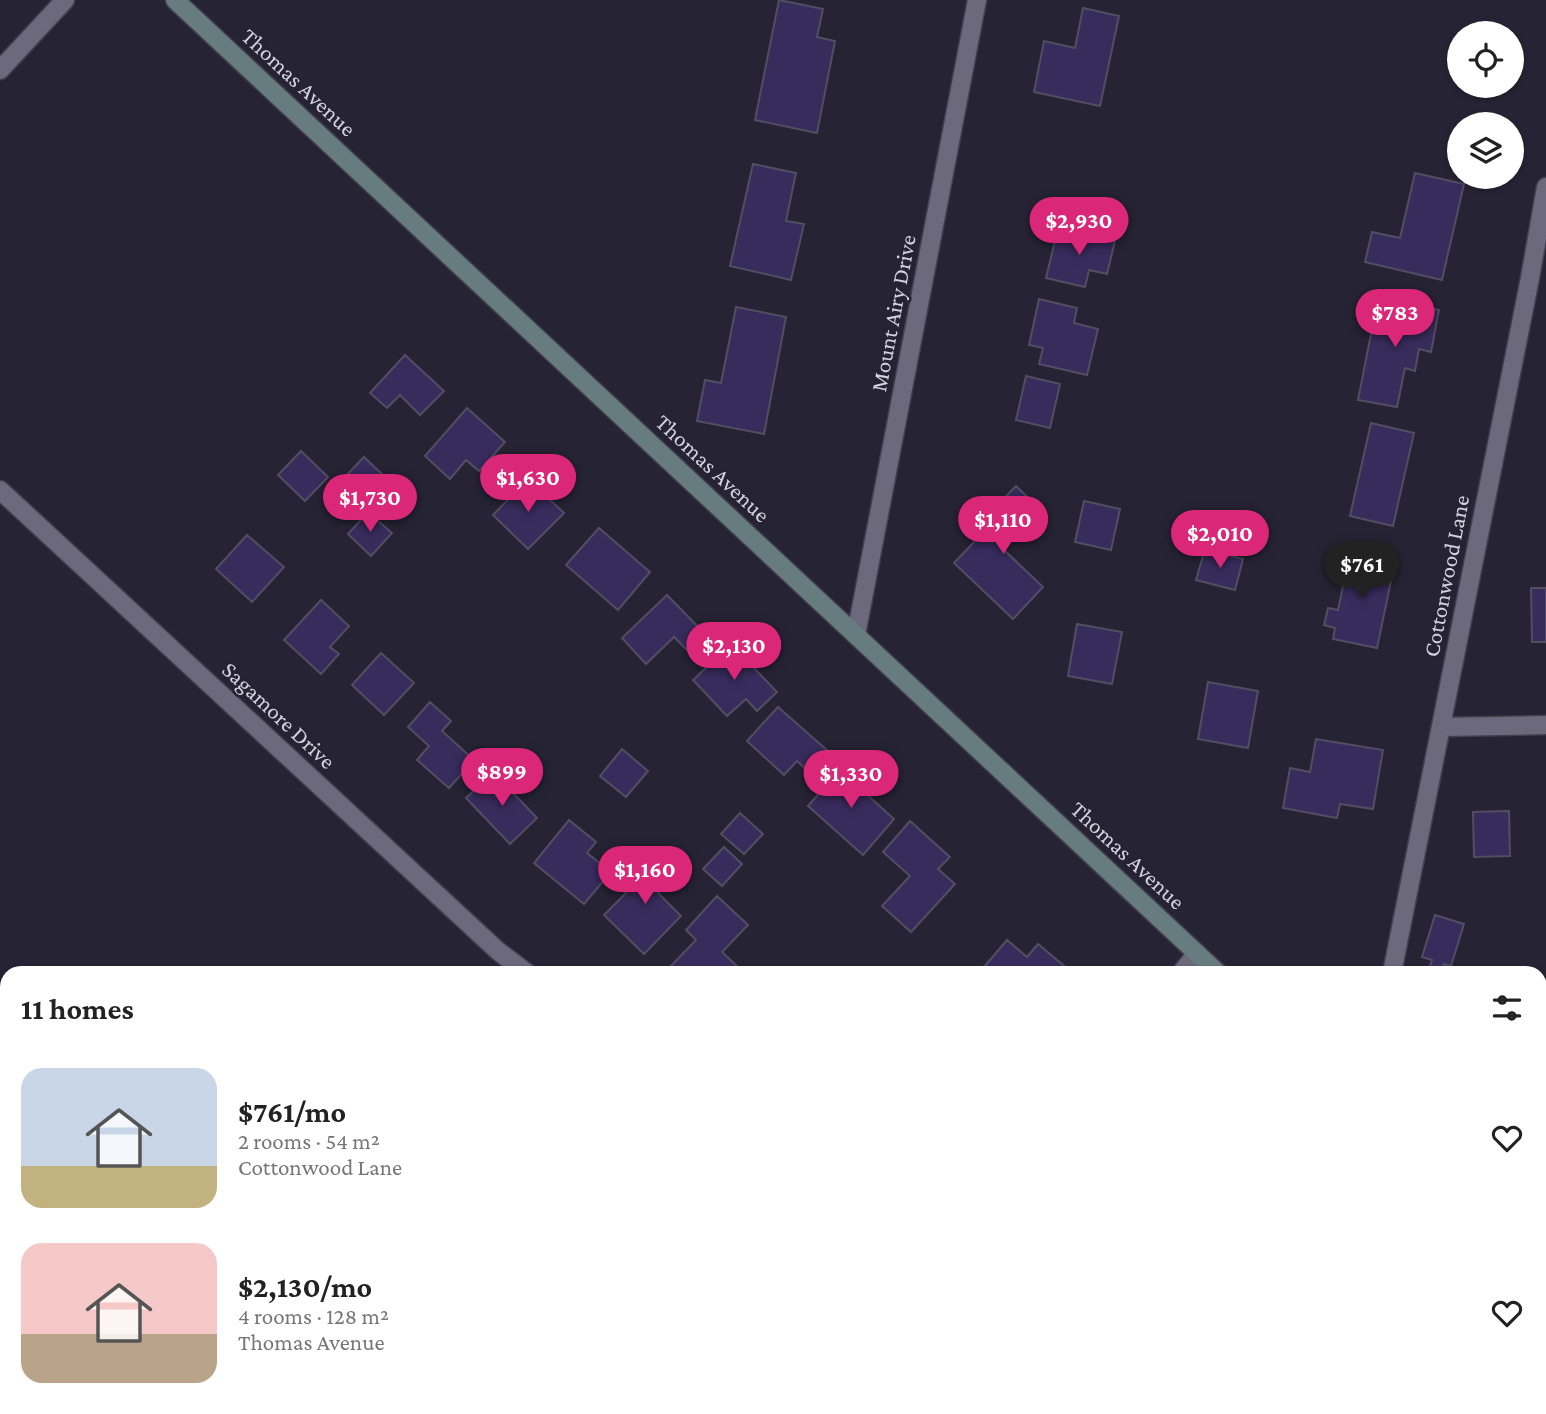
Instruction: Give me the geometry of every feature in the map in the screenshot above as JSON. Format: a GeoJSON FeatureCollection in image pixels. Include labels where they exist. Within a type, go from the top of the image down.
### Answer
{"type":"FeatureCollection","features":[{"type":"Feature","properties":{"kind":"main road","name":"Thomas Avenue"},"geometry":{"type":"LineString","coordinates":[[175,0],[1211,966]]}},
{"type":"Feature","properties":{"kind":"street"},"geometry":{"type":"LineString","coordinates":[[0,70],[65,0]]}},
{"type":"Feature","properties":{"kind":"street","name":"Mount Airy Drive"},"geometry":{"type":"LineString","coordinates":[[856,635],[978,0]]}},
{"type":"Feature","properties":{"kind":"street","name":"Cottonwood Lane"},"geometry":{"type":"LineString","coordinates":[[1393,966],[1538,278],[1546,187]]}},
{"type":"Feature","properties":{"kind":"street","name":"Sagamore Drive"},"geometry":{"type":"LineString","coordinates":[[0,490],[498,951],[518,966]]}},
{"type":"Feature","properties":{"kind":"street"},"geometry":{"type":"LineString","coordinates":[[1442,727],[1546,725]]}},
{"type":"Feature","properties":{"kind":"street"},"geometry":{"type":"LineString","coordinates":[[1187,966],[1197,953]]}},
{"type":"Feature","properties":{"kind":"building"},"geometry":{"type":"Polygon","coordinates":[[[779,0],[823,9],[817,37],[835,41],[817,133],[755,120],[779,0]]]}},
{"type":"Feature","properties":{"kind":"building"},"geometry":{"type":"Polygon","coordinates":[[[1083,8],[1119,16],[1100,106],[1034,92],[1044,41],[1075,48],[1083,8]]]}},
{"type":"Feature","properties":{"kind":"building"},"geometry":{"type":"Polygon","coordinates":[[[753,164],[796,173],[786,221],[804,224],[791,280],[730,266],[753,164]]]}},
{"type":"Feature","properties":{"kind":"building"},"geometry":{"type":"Polygon","coordinates":[[[1415,173],[1447,180],[1447,189],[1463,189],[1442,280],[1365,262],[1372,232],[1400,238],[1415,173]]]}},
{"type":"Feature","properties":{"kind":"building"},"geometry":{"type":"Polygon","coordinates":[[[1058,228],[1115,241],[1107,274],[1089,270],[1085,287],[1046,278],[1058,228]]]}},
{"type":"Feature","properties":{"kind":"building"},"geometry":{"type":"Polygon","coordinates":[[[1378,298],[1439,310],[1431,352],[1419,349],[1415,371],[1405,368],[1397,407],[1358,400],[1378,298]]]}},
{"type":"Feature","properties":{"kind":"building"},"geometry":{"type":"Polygon","coordinates":[[[1039,299],[1077,308],[1074,323],[1098,329],[1087,375],[1039,364],[1043,348],[1029,345],[1039,299]]]}},
{"type":"Feature","properties":{"kind":"building"},"geometry":{"type":"Polygon","coordinates":[[[736,307],[786,317],[764,434],[697,421],[705,380],[721,383],[736,307]]]}},
{"type":"Feature","properties":{"kind":"building"},"geometry":{"type":"Polygon","coordinates":[[[405,355],[444,391],[420,415],[400,395],[387,408],[370,393],[405,355]]]}},
{"type":"Feature","properties":{"kind":"building"},"geometry":{"type":"Polygon","coordinates":[[[1026,376],[1060,384],[1050,428],[1016,420],[1026,376]]]}},
{"type":"Feature","properties":{"kind":"building"},"geometry":{"type":"Polygon","coordinates":[[[467,408],[505,442],[479,471],[466,460],[450,479],[425,456],[467,408]]]}},
{"type":"Feature","properties":{"kind":"building"},"geometry":{"type":"Polygon","coordinates":[[[1371,423],[1414,433],[1393,526],[1350,516],[1371,423]]]}},
{"type":"Feature","properties":{"kind":"building"},"geometry":{"type":"Polygon","coordinates":[[[301,451],[328,477],[305,501],[278,475],[301,451]]]}},
{"type":"Feature","properties":{"kind":"building"},"geometry":{"type":"Polygon","coordinates":[[[364,457],[383,475],[359,499],[341,481],[364,457]]]}},
{"type":"Feature","properties":{"kind":"building"},"geometry":{"type":"Polygon","coordinates":[[[528,479],[564,513],[528,549],[493,515],[528,479]]]}},
{"type":"Feature","properties":{"kind":"building"},"geometry":{"type":"Polygon","coordinates":[[[1016,486],[1041,510],[1003,549],[1043,587],[1013,619],[954,563],[997,518],[991,512],[1016,486]]]}},
{"type":"Feature","properties":{"kind":"building"},"geometry":{"type":"Polygon","coordinates":[[[1084,501],[1120,509],[1111,550],[1075,542],[1084,501]]]}},
{"type":"Feature","properties":{"kind":"building"},"geometry":{"type":"Polygon","coordinates":[[[368,512],[392,533],[371,556],[348,534],[368,512]]]}},
{"type":"Feature","properties":{"kind":"building"},"geometry":{"type":"Polygon","coordinates":[[[599,528],[650,572],[618,610],[566,565],[599,528]]]}},
{"type":"Feature","properties":{"kind":"building"},"geometry":{"type":"Polygon","coordinates":[[[247,535],[284,567],[252,602],[216,569],[247,535]]]}},
{"type":"Feature","properties":{"kind":"building"},"geometry":{"type":"Polygon","coordinates":[[[1205,549],[1243,559],[1235,590],[1196,580],[1205,549]]]}},
{"type":"Feature","properties":{"kind":"building"},"geometry":{"type":"Polygon","coordinates":[[[1350,552],[1395,562],[1377,648],[1333,639],[1335,628],[1324,625],[1328,608],[1338,610],[1350,552]]]}},
{"type":"Feature","properties":{"kind":"building"},"geometry":{"type":"Polygon","coordinates":[[[1531,588],[1546,588],[1546,642],[1532,642],[1531,588]]]}},
{"type":"Feature","properties":{"kind":"building"},"geometry":{"type":"Polygon","coordinates":[[[667,595],[707,636],[690,653],[674,637],[646,664],[622,638],[667,595]]]}},
{"type":"Feature","properties":{"kind":"building"},"geometry":{"type":"Polygon","coordinates":[[[321,600],[349,626],[330,647],[339,654],[321,674],[284,640],[321,600]]]}},
{"type":"Feature","properties":{"kind":"building"},"geometry":{"type":"Polygon","coordinates":[[[1077,624],[1122,632],[1112,684],[1068,676],[1077,624]]]}},
{"type":"Feature","properties":{"kind":"building"},"geometry":{"type":"Polygon","coordinates":[[[731,644],[777,692],[757,711],[746,699],[727,716],[693,680],[731,644]]]}},
{"type":"Feature","properties":{"kind":"building"},"geometry":{"type":"Polygon","coordinates":[[[381,653],[414,683],[384,715],[352,685],[381,653]]]}},
{"type":"Feature","properties":{"kind":"building"},"geometry":{"type":"Polygon","coordinates":[[[1208,682],[1258,691],[1248,748],[1198,739],[1208,682]]]}},
{"type":"Feature","properties":{"kind":"building"},"geometry":{"type":"Polygon","coordinates":[[[430,702],[451,721],[442,731],[474,760],[449,788],[417,760],[429,746],[408,727],[430,702]]]}},
{"type":"Feature","properties":{"kind":"building"},"geometry":{"type":"Polygon","coordinates":[[[778,707],[828,751],[809,772],[797,761],[784,775],[747,741],[778,707]]]}},
{"type":"Feature","properties":{"kind":"building"},"geometry":{"type":"Polygon","coordinates":[[[1316,739],[1383,750],[1373,809],[1340,804],[1337,818],[1283,808],[1290,768],[1310,772],[1316,739]]]}},
{"type":"Feature","properties":{"kind":"building"},"geometry":{"type":"Polygon","coordinates":[[[622,749],[648,771],[626,797],[600,776],[622,749]]]}},
{"type":"Feature","properties":{"kind":"building"},"geometry":{"type":"Polygon","coordinates":[[[846,763],[870,784],[863,791],[894,819],[863,855],[808,806],[846,763]]]}},
{"type":"Feature","properties":{"kind":"building"},"geometry":{"type":"Polygon","coordinates":[[[493,772],[537,818],[510,844],[466,798],[493,772]]]}},
{"type":"Feature","properties":{"kind":"building"},"geometry":{"type":"Polygon","coordinates":[[[1509,811],[1510,856],[1474,857],[1473,812],[1509,811]]]}},
{"type":"Feature","properties":{"kind":"building"},"geometry":{"type":"Polygon","coordinates":[[[740,813],[763,834],[744,854],[721,834],[740,813]]]}},
{"type":"Feature","properties":{"kind":"building"},"geometry":{"type":"Polygon","coordinates":[[[569,820],[596,842],[587,853],[611,872],[584,904],[534,863],[569,820]]]}},
{"type":"Feature","properties":{"kind":"building"},"geometry":{"type":"Polygon","coordinates":[[[910,821],[950,857],[938,869],[955,884],[911,932],[882,906],[910,876],[883,852],[910,821]]]}},
{"type":"Feature","properties":{"kind":"building"},"geometry":{"type":"Polygon","coordinates":[[[724,847],[742,864],[722,886],[703,869],[724,847]]]}},
{"type":"Feature","properties":{"kind":"building"},"geometry":{"type":"Polygon","coordinates":[[[653,855],[675,876],[658,893],[681,916],[644,954],[604,915],[626,893],[620,888],[653,855]]]}},
{"type":"Feature","properties":{"kind":"building"},"geometry":{"type":"Polygon","coordinates":[[[717,896],[748,925],[722,952],[737,966],[671,966],[696,940],[686,930],[717,896]]]}},
{"type":"Feature","properties":{"kind":"building"},"geometry":{"type":"Polygon","coordinates":[[[1435,915],[1464,924],[1451,966],[1430,966],[1432,960],[1422,957],[1435,915]]]}},
{"type":"Feature","properties":{"kind":"building"},"geometry":{"type":"Polygon","coordinates":[[[1007,940],[1027,957],[1038,944],[1064,966],[985,966],[1007,940]]]}}]}
